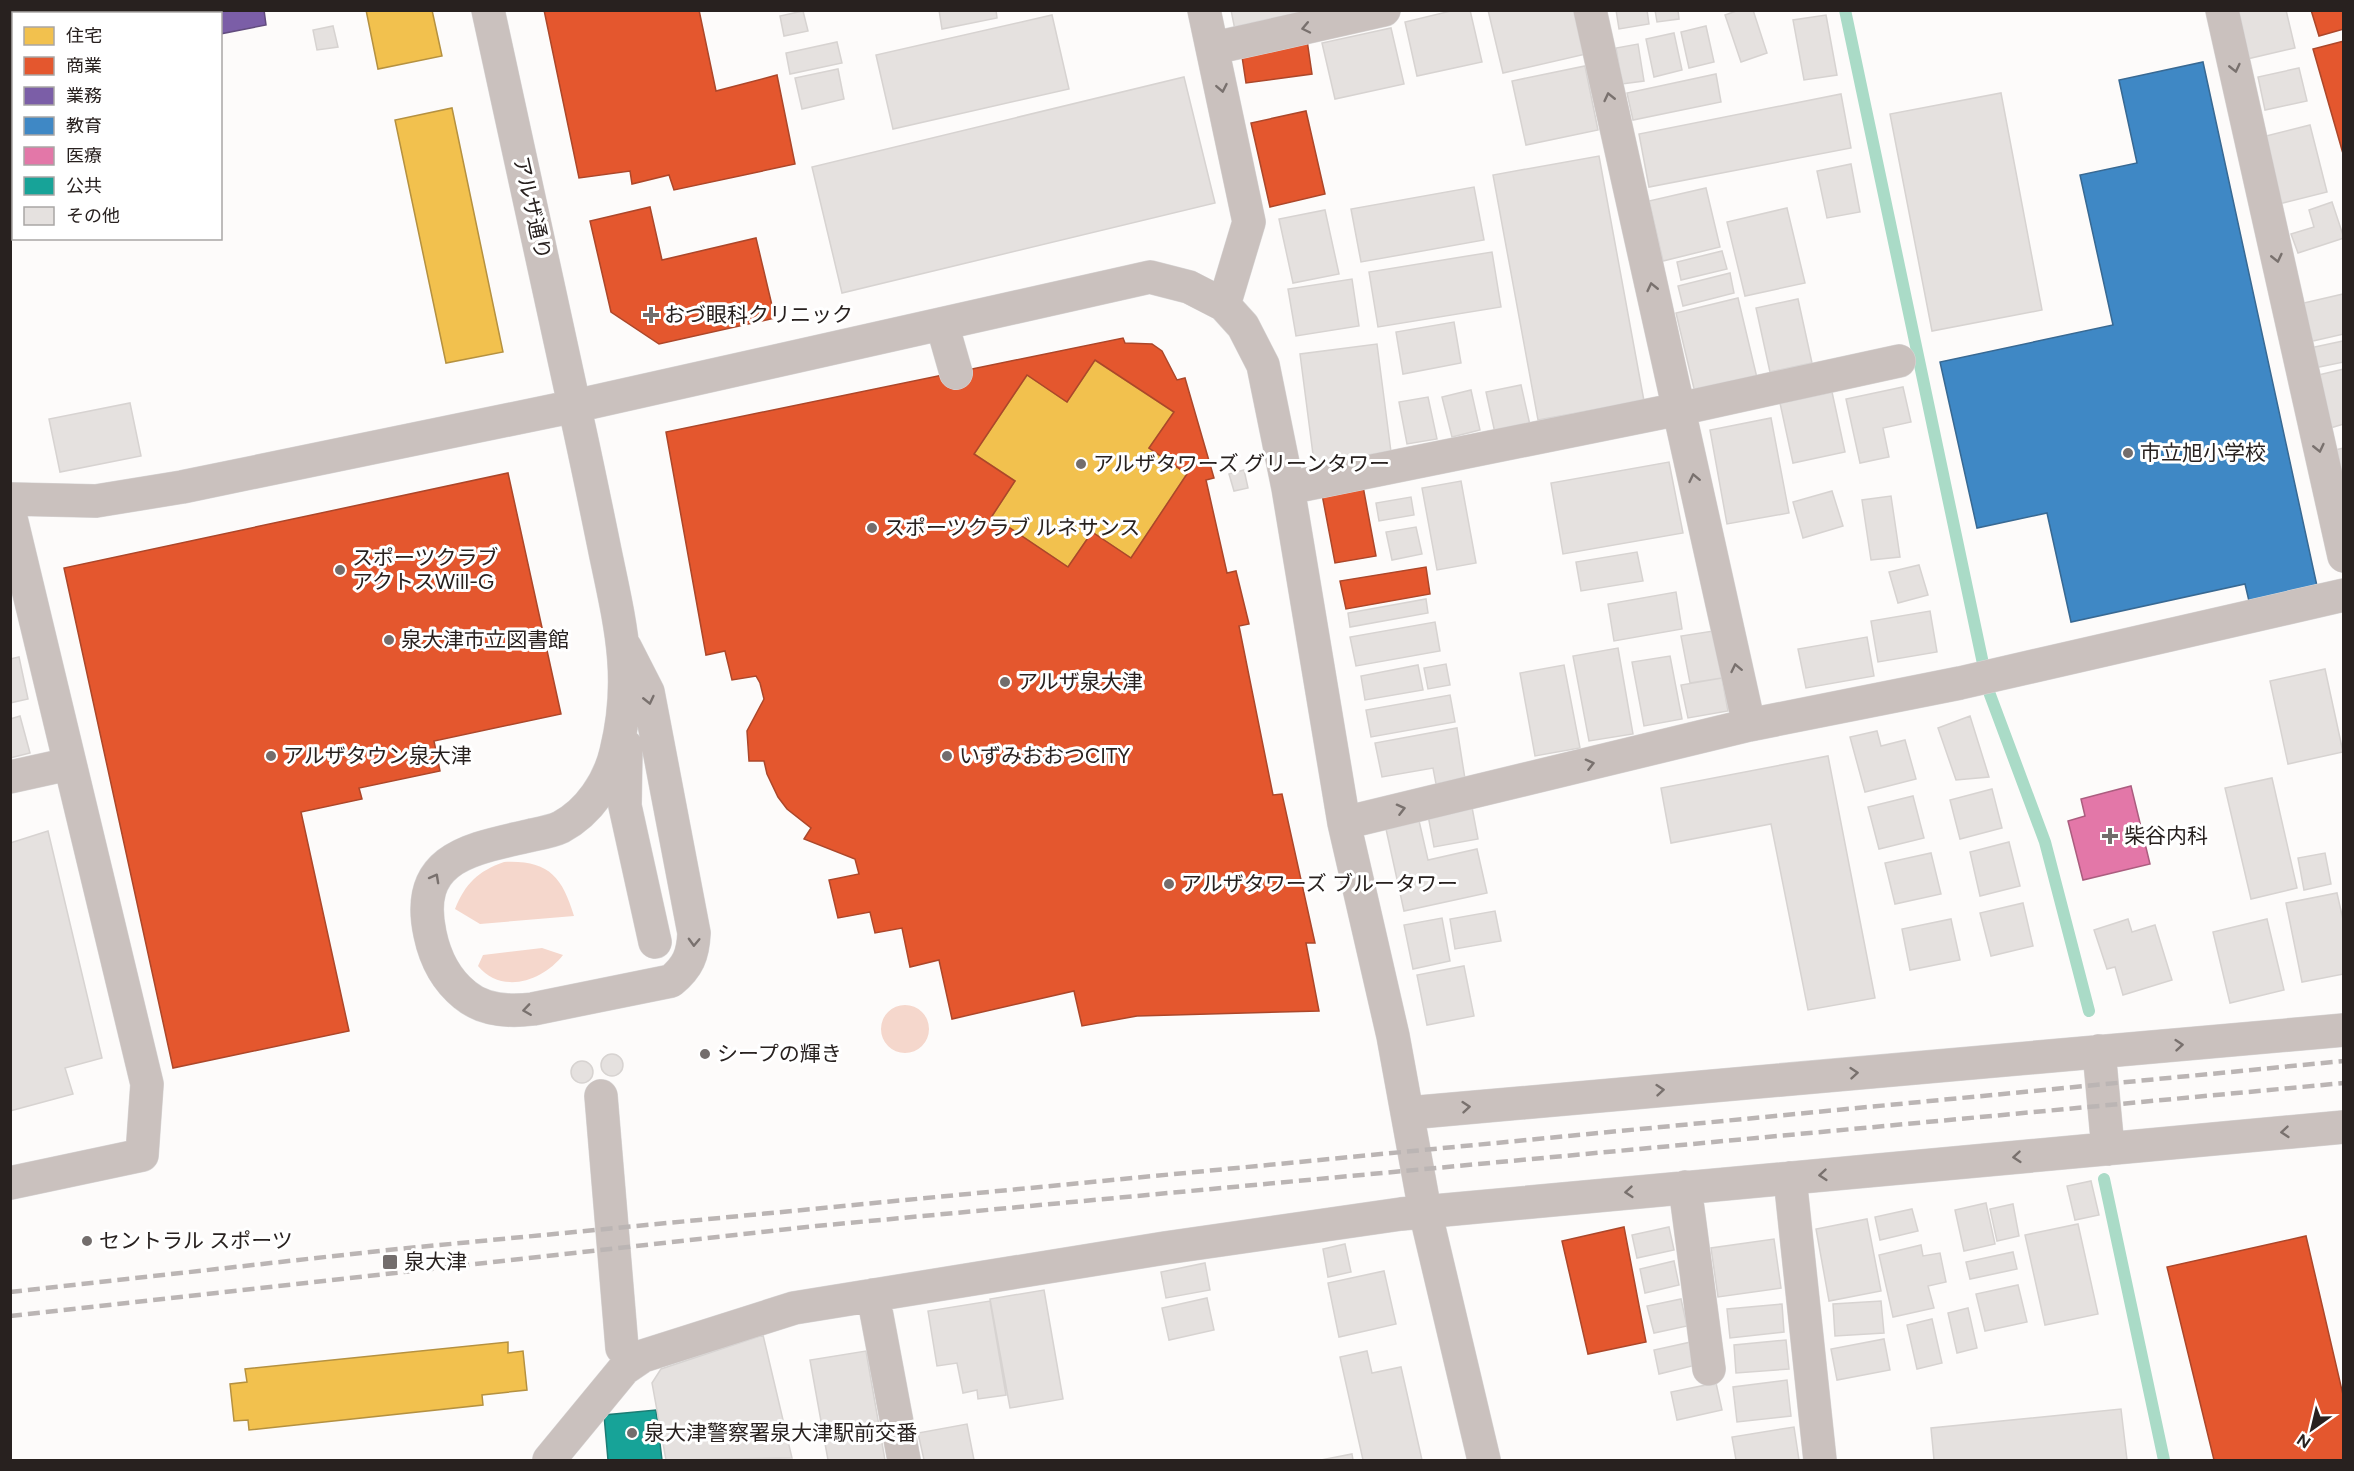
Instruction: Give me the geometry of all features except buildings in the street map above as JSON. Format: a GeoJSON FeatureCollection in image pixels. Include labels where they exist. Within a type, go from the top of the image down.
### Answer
{"type":"FeatureCollection","features":[{"type":"Feature","properties":{"kind":"street","name":"アルザ通り"},"geometry":{"type":"LineString","coordinates":[[488,10],[575,406],[625,648]]}},
{"type":"Feature","properties":{"kind":"street"},"geometry":{"type":"LineString","coordinates":[[1204,10],[1214,48],[1249,222],[1224,305]]}},
{"type":"Feature","properties":{"kind":"street"},"geometry":{"type":"LineString","coordinates":[[1214,48],[1384,10]]}},
{"type":"Feature","properties":{"kind":"street"},"geometry":{"type":"LineString","coordinates":[[1590,10],[1749,725]]}},
{"type":"Feature","properties":{"kind":"street"},"geometry":{"type":"LineString","coordinates":[[2222,10],[2343,556]]}},
{"type":"Feature","properties":{"kind":"street"},"geometry":{"type":"LineString","coordinates":[[10,499],[96,501],[182,487],[575,406],[1150,277],[1189,286],[1224,305],[1243,326],[1263,365],[1288,488],[1344,823],[1393,1036],[1425,1211],[1484,1461]]}},
{"type":"Feature","properties":{"kind":"street"},"geometry":{"type":"LineString","coordinates":[[942,324],[956,373]]}},
{"type":"Feature","properties":{"kind":"street"},"geometry":{"type":"LineString","coordinates":[[1288,488],[1679,409],[1899,361]]}},
{"type":"Feature","properties":{"kind":"street"},"geometry":{"type":"LineString","coordinates":[[10,514],[147,1084],[142,1155],[10,1183]]}},
{"type":"Feature","properties":{"kind":"street"},"geometry":{"type":"LineString","coordinates":[[1344,823],[1749,725],[1960,683],[2343,595]]}},
{"type":"Feature","properties":{"kind":"street"},"geometry":{"type":"LineString","coordinates":[[625,648],[648,692],[694,933],[693,952],[684,970],[671,981],[525,1010],[499,1010],[483,1005],[467,997],[454,985],[436,956],[426,908],[428,894],[434,880],[442,867],[466,850],[558,829],[576,818],[590,804],[611,770],[626,696]]}},
{"type":"Feature","properties":{"kind":"street"},"geometry":{"type":"LineString","coordinates":[[625,648],[626,806],[655,942]]}},
{"type":"Feature","properties":{"kind":"street"},"geometry":{"type":"LineString","coordinates":[[10,777],[69,764]]}},
{"type":"Feature","properties":{"kind":"street"},"geometry":{"type":"LineString","coordinates":[[1408,1113],[2343,1030]]}},
{"type":"Feature","properties":{"kind":"street"},"geometry":{"type":"LineString","coordinates":[[2099,1051],[2108,1149]]}},
{"type":"Feature","properties":{"kind":"street"},"geometry":{"type":"LineString","coordinates":[[601,1096],[622,1348]]}},
{"type":"Feature","properties":{"kind":"street"},"geometry":{"type":"LineString","coordinates":[[549,1461],[624,1369],[643,1356],[794,1308],[1165,1248],[1425,1211],[2343,1127]]}},
{"type":"Feature","properties":{"kind":"street"},"geometry":{"type":"LineString","coordinates":[[1790,1178],[1820,1461]]}},
{"type":"Feature","properties":{"kind":"street"},"geometry":{"type":"LineString","coordinates":[[1685,1187],[1709,1369]]}},
{"type":"Feature","properties":{"kind":"street"},"geometry":{"type":"LineString","coordinates":[[873,1296],[904,1461]]}},
{"type":"Feature","properties":{"kind":"shaded area"},"geometry":{"type":"Polygon","coordinates":[[[504,862],[532,864],[551,873],[564,890],[574,916],[480,924],[455,909],[463,892],[473,880],[504,862]]]}},
{"type":"Feature","properties":{"kind":"shaded area"},"geometry":{"type":"Polygon","coordinates":[[[542,948],[563,955],[545,972],[534,978],[510,982],[499,980],[488,975],[478,966],[483,955],[542,948]]]}},
{"type":"Feature","properties":{"kind":"shaded area"},"geometry":{"type":"Polygon","coordinates":[[[900,1005],[910,1005],[922,1012],[929,1024],[929,1034],[922,1046],[910,1053],[900,1053],[885,1042],[881,1034],[881,1024],[892,1009],[900,1005]]]}},
{"type":"Feature","properties":{"kind":"waterway"},"geometry":{"type":"LineString","coordinates":[[1845,10],[1989,692],[2045,842],[2089,1011]]}},
{"type":"Feature","properties":{"kind":"waterway"},"geometry":{"type":"LineString","coordinates":[[2104,1179],[2164,1460]]}},
{"type":"Feature","properties":{"kind":"railway"},"geometry":{"type":"LineString","coordinates":[[10,1292],[388,1250],[2344,1061]]}},
{"type":"Feature","properties":{"kind":"railway"},"geometry":{"type":"LineString","coordinates":[[10,1316],[816,1226],[2344,1083]]}},
{"type":"Feature","properties":{"kind":"place","name":"おづ眼科クリニック"},"geometry":{"type":"Point","coordinates":[651,315]}},
{"type":"Feature","properties":{"kind":"place","name":"市立旭小学校"},"geometry":{"type":"Point","coordinates":[2128,453]}},
{"type":"Feature","properties":{"kind":"place","name":"アルザタワーズ グリーンタワー"},"geometry":{"type":"Point","coordinates":[1081,464]}},
{"type":"Feature","properties":{"kind":"place","name":"スポーツクラブ ルネサンス"},"geometry":{"type":"Point","coordinates":[872,528]}},
{"type":"Feature","properties":{"kind":"place","name":"スポーツクラブ アクトスWill-G"},"geometry":{"type":"Point","coordinates":[340,570]}},
{"type":"Feature","properties":{"kind":"place","name":"泉大津市立図書館"},"geometry":{"type":"Point","coordinates":[389,640]}},
{"type":"Feature","properties":{"kind":"place","name":"アルザ泉大津"},"geometry":{"type":"Point","coordinates":[1005,682]}},
{"type":"Feature","properties":{"kind":"place","name":"アルザタウン泉大津"},"geometry":{"type":"Point","coordinates":[271,756]}},
{"type":"Feature","properties":{"kind":"place","name":"いずみおおつCITY"},"geometry":{"type":"Point","coordinates":[947,756]}},
{"type":"Feature","properties":{"kind":"place","name":"柴谷内科"},"geometry":{"type":"Point","coordinates":[2110,836]}},
{"type":"Feature","properties":{"kind":"place","name":"アルザタワーズ ブルータワー"},"geometry":{"type":"Point","coordinates":[1169,884]}},
{"type":"Feature","properties":{"kind":"place","name":"シープの輝き"},"geometry":{"type":"Point","coordinates":[705,1054]}},
{"type":"Feature","properties":{"kind":"place","name":"セントラル スポーツ"},"geometry":{"type":"Point","coordinates":[87,1241]}},
{"type":"Feature","properties":{"kind":"place","name":"泉大津"},"geometry":{"type":"Point","coordinates":[390,1262]}},
{"type":"Feature","properties":{"kind":"place","name":"泉大津警察署泉大津駅前交番"},"geometry":{"type":"Point","coordinates":[632,1433]}}]}
